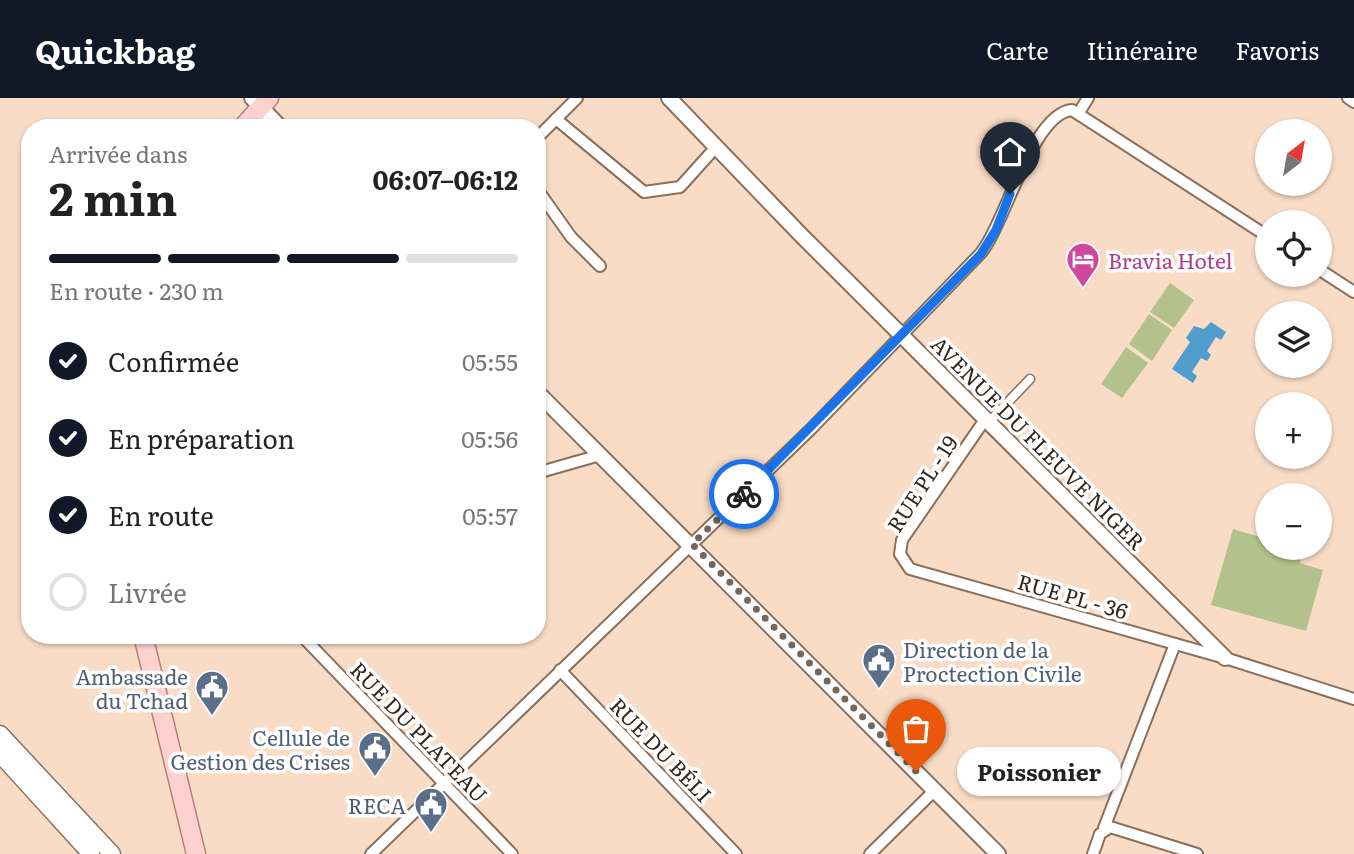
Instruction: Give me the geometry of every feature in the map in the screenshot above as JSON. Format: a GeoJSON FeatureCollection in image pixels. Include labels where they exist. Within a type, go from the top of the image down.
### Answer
{"type":"FeatureCollection","features":[{"type":"Feature","properties":{"kind":"main road"},"geometry":{"type":"LineString","coordinates":[[248,119],[261,101]]}},
{"type":"Feature","properties":{"kind":"main road"},"geometry":{"type":"LineString","coordinates":[[145,644],[196,854]]}},
{"type":"Feature","properties":{"kind":"main road"},"geometry":{"type":"LineString","coordinates":[[0,734],[17,764],[92,854]]}},
{"type":"Feature","properties":{"kind":"main road"},"geometry":{"type":"LineString","coordinates":[[0,754],[17,764],[113,854]]}},
{"type":"Feature","properties":{"kind":"street"},"geometry":{"type":"LineString","coordinates":[[546,129],[577,98]]}},
{"type":"Feature","properties":{"kind":"street","name":"AVENUE DU FLEUVE NIGER"},"geometry":{"type":"LineString","coordinates":[[669,98],[1225,658],[1354,699]]}},
{"type":"Feature","properties":{"kind":"street"},"geometry":{"type":"LineString","coordinates":[[1078,114],[1088,98]]}},
{"type":"Feature","properties":{"kind":"street"},"geometry":{"type":"LineString","coordinates":[[1348,98],[1354,102]]}},
{"type":"Feature","properties":{"kind":"street"},"geometry":{"type":"LineString","coordinates":[[261,101],[274,119]]}},
{"type":"Feature","properties":{"kind":"street"},"geometry":{"type":"LineString","coordinates":[[371,854],[903,336],[987,246],[1018,171],[1051,122],[1067,110],[1078,114],[1255,228]]}},
{"type":"Feature","properties":{"kind":"street"},"geometry":{"type":"LineString","coordinates":[[556,120],[644,192],[680,187],[716,147]]}},
{"type":"Feature","properties":{"kind":"street"},"geometry":{"type":"LineString","coordinates":[[546,202],[571,237],[600,266]]}},
{"type":"Feature","properties":{"kind":"street"},"geometry":{"type":"LineString","coordinates":[[1332,278],[1354,292]]}},
{"type":"Feature","properties":{"kind":"street"},"geometry":{"type":"LineString","coordinates":[[987,420],[1030,379]]}},
{"type":"Feature","properties":{"kind":"street"},"geometry":{"type":"LineString","coordinates":[[546,401],[692,544],[999,854]]}},
{"type":"Feature","properties":{"kind":"street","name":"RUE PL - 19"},"geometry":{"type":"LineString","coordinates":[[910,569],[900,554],[902,540],[987,420]]}},
{"type":"Feature","properties":{"kind":"street"},"geometry":{"type":"LineString","coordinates":[[546,470],[600,455]]}},
{"type":"Feature","properties":{"kind":"street","name":"RUE PL - 36"},"geometry":{"type":"LineString","coordinates":[[910,569],[1225,658]]}},
{"type":"Feature","properties":{"kind":"street"},"geometry":{"type":"LineString","coordinates":[[1093,854],[1175,643]]}},
{"type":"Feature","properties":{"kind":"street","name":"RUE DU PLATEAU"},"geometry":{"type":"LineString","coordinates":[[310,644],[512,854]]}},
{"type":"Feature","properties":{"kind":"street","name":"RUE DU BÉLI"},"geometry":{"type":"LineString","coordinates":[[560,670],[736,854]]}},
{"type":"Feature","properties":{"kind":"street"},"geometry":{"type":"LineString","coordinates":[[870,854],[935,790]]}},
{"type":"Feature","properties":{"kind":"street"},"geometry":{"type":"LineString","coordinates":[[1104,828],[1110,827],[1197,854]]}},
{"type":"Feature","properties":{"kind":"green space"},"geometry":{"type":"Polygon","coordinates":[[[1170,283],[1194,300],[1174,328],[1150,312],[1170,283]]]}},
{"type":"Feature","properties":{"kind":"green space"},"geometry":{"type":"Polygon","coordinates":[[[1149,314],[1172,330],[1152,361],[1129,344],[1149,314]]]}},
{"type":"Feature","properties":{"kind":"green space"},"geometry":{"type":"Polygon","coordinates":[[[1126,347],[1148,363],[1122,398],[1101,384],[1126,347]]]}},
{"type":"Feature","properties":{"kind":"green space"},"geometry":{"type":"Polygon","coordinates":[[[1233,529],[1255,535],[1255,560],[1301,560],[1300,563],[1323,570],[1306,631],[1211,605],[1233,529]]]}},
{"type":"Feature","properties":{"kind":"water"},"geometry":{"type":"Polygon","coordinates":[[[1211,322],[1226,332],[1221,340],[1216,337],[1207,351],[1211,355],[1207,361],[1201,358],[1192,372],[1197,376],[1193,383],[1172,369],[1190,342],[1186,338],[1194,326],[1204,329],[1211,322]]]}},
{"type":"Feature","properties":{"kind":"way so far"},"geometry":{"type":"LineString","coordinates":[[744,494],[692,544],[916,771]]}},
{"type":"Feature","properties":{"kind":"place","name":"Bravia Hotel"},"geometry":{"type":"Point","coordinates":[1083,289]}},
{"type":"Feature","properties":{"kind":"place","name":"Direction de la Proctection Civile"},"geometry":{"type":"Point","coordinates":[879,690]}},
{"type":"Feature","properties":{"kind":"place","name":"Ambassade du Tchad"},"geometry":{"type":"Point","coordinates":[212,717]}},
{"type":"Feature","properties":{"kind":"place","name":"Poissonier"},"geometry":{"type":"Point","coordinates":[916,771]}},
{"type":"Feature","properties":{"kind":"place","name":"Cellule de Gestion des Crises"},"geometry":{"type":"Point","coordinates":[375,778]}},
{"type":"Feature","properties":{"kind":"place","name":"RECA"},"geometry":{"type":"Point","coordinates":[431,834]}},
{"type":"Feature","properties":{"kind":"route"},"geometry":{"type":"LineString","coordinates":[[744,494],[903,336],[981,254],[996,230],[1010,194]]}}]}
